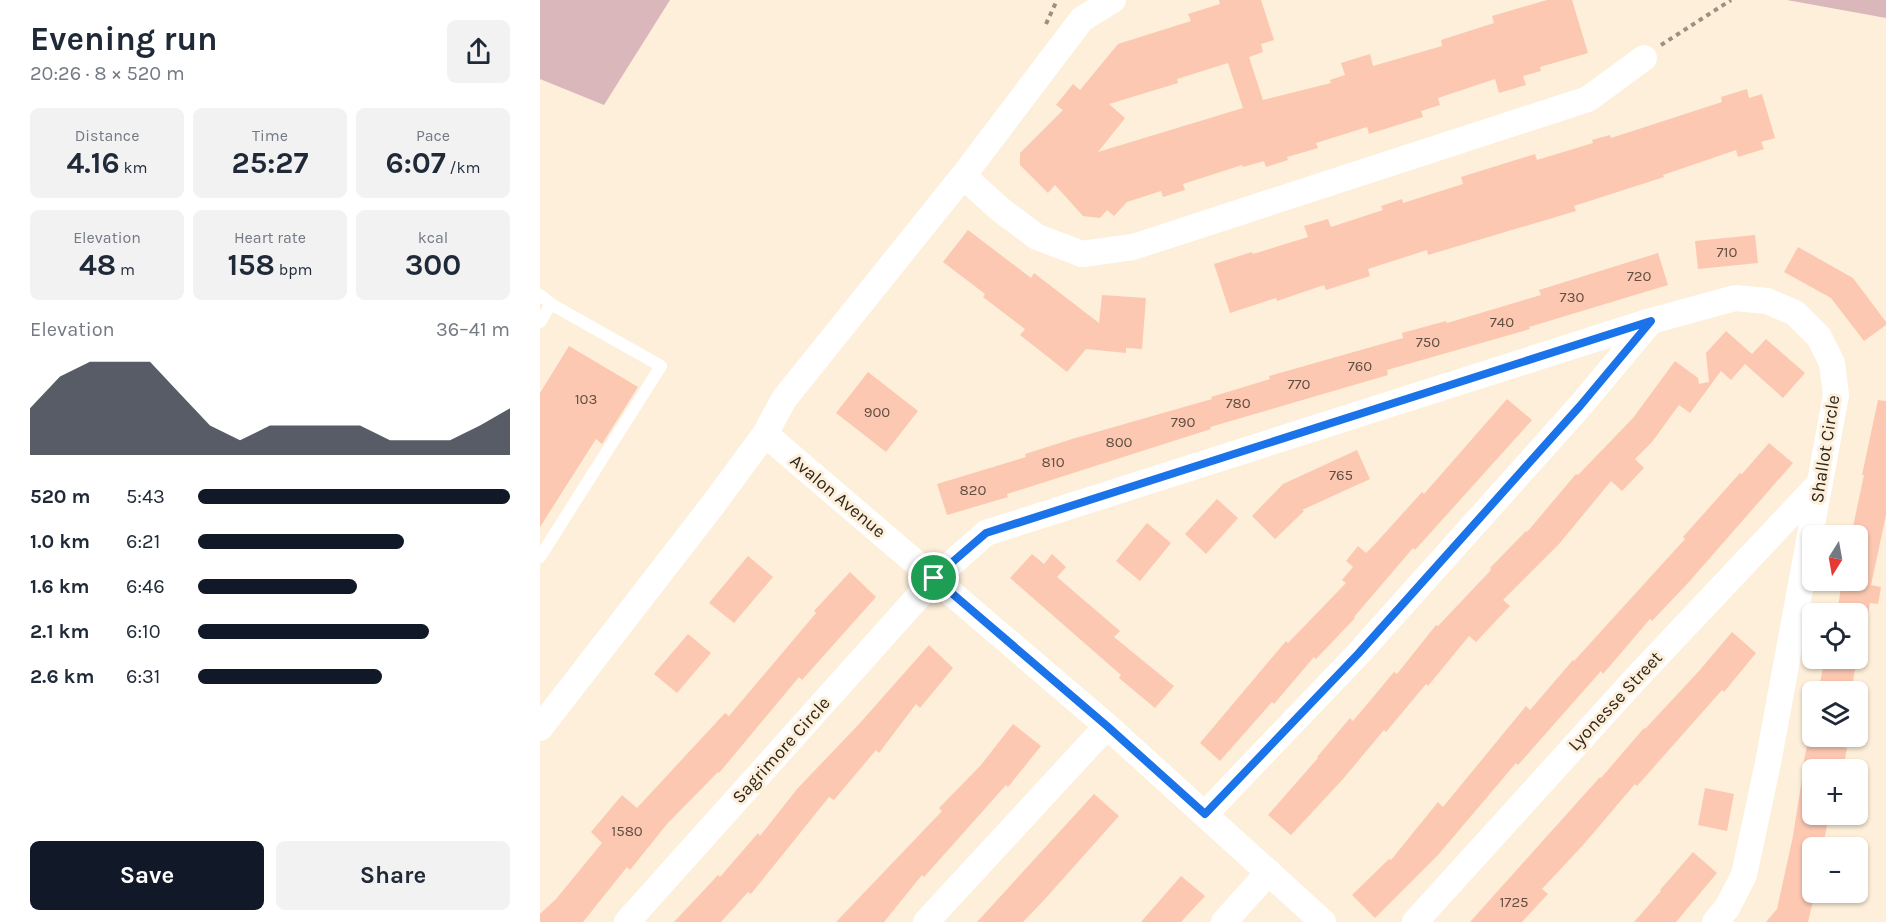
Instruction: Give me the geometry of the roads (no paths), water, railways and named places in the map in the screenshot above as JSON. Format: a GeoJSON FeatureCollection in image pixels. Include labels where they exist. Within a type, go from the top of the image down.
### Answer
{"type":"FeatureCollection","features":[{"type":"Feature","properties":{"kind":"street"},"geometry":{"type":"LineString","coordinates":[[540,728],[712,506],[765,434],[784,399],[963,176],[1082,19],[1113,0]]}},
{"type":"Feature","properties":{"kind":"street"},"geometry":{"type":"LineString","coordinates":[[963,176],[1001,210],[1037,237],[1082,254],[1133,247],[1588,99],[1644,58]]}},
{"type":"Feature","properties":{"kind":"street","name":"Shallot Circle"},"geometry":{"type":"LineString","coordinates":[[934,578],[986,533],[1651,321],[1735,298],[1767,301],[1795,313],[1819,337],[1832,363],[1836,395],[1768,763],[1744,875],[1727,908],[1715,922]]}},
{"type":"Feature","properties":{"kind":"street"},"geometry":{"type":"LineString","coordinates":[[1205,814],[1358,654],[1580,406],[1651,321]]}},
{"type":"Feature","properties":{"kind":"street","name":"Avalon Avenue"},"geometry":{"type":"LineString","coordinates":[[765,434],[1107,726],[1323,922]]}},
{"type":"Feature","properties":{"kind":"street","name":"Lyonesse Street"},"geometry":{"type":"LineString","coordinates":[[1414,922],[1639,675],[1820,483]]}},
{"type":"Feature","properties":{"kind":"street","name":"Sagrimore Circle"},"geometry":{"type":"LineString","coordinates":[[627,922],[934,578]]}},
{"type":"Feature","properties":{"kind":"street"},"geometry":{"type":"LineString","coordinates":[[926,922],[1107,726]]}},
{"type":"Feature","properties":{"kind":"street"},"geometry":{"type":"LineString","coordinates":[[1224,922],[1269,872]]}},
{"type":"Feature","properties":{"kind":"lane"},"geometry":{"type":"LineString","coordinates":[[540,295],[551,304],[660,366],[540,557]]}},
{"type":"Feature","properties":{"kind":"lane"},"geometry":{"type":"LineString","coordinates":[[540,322],[551,304]]}}]}
